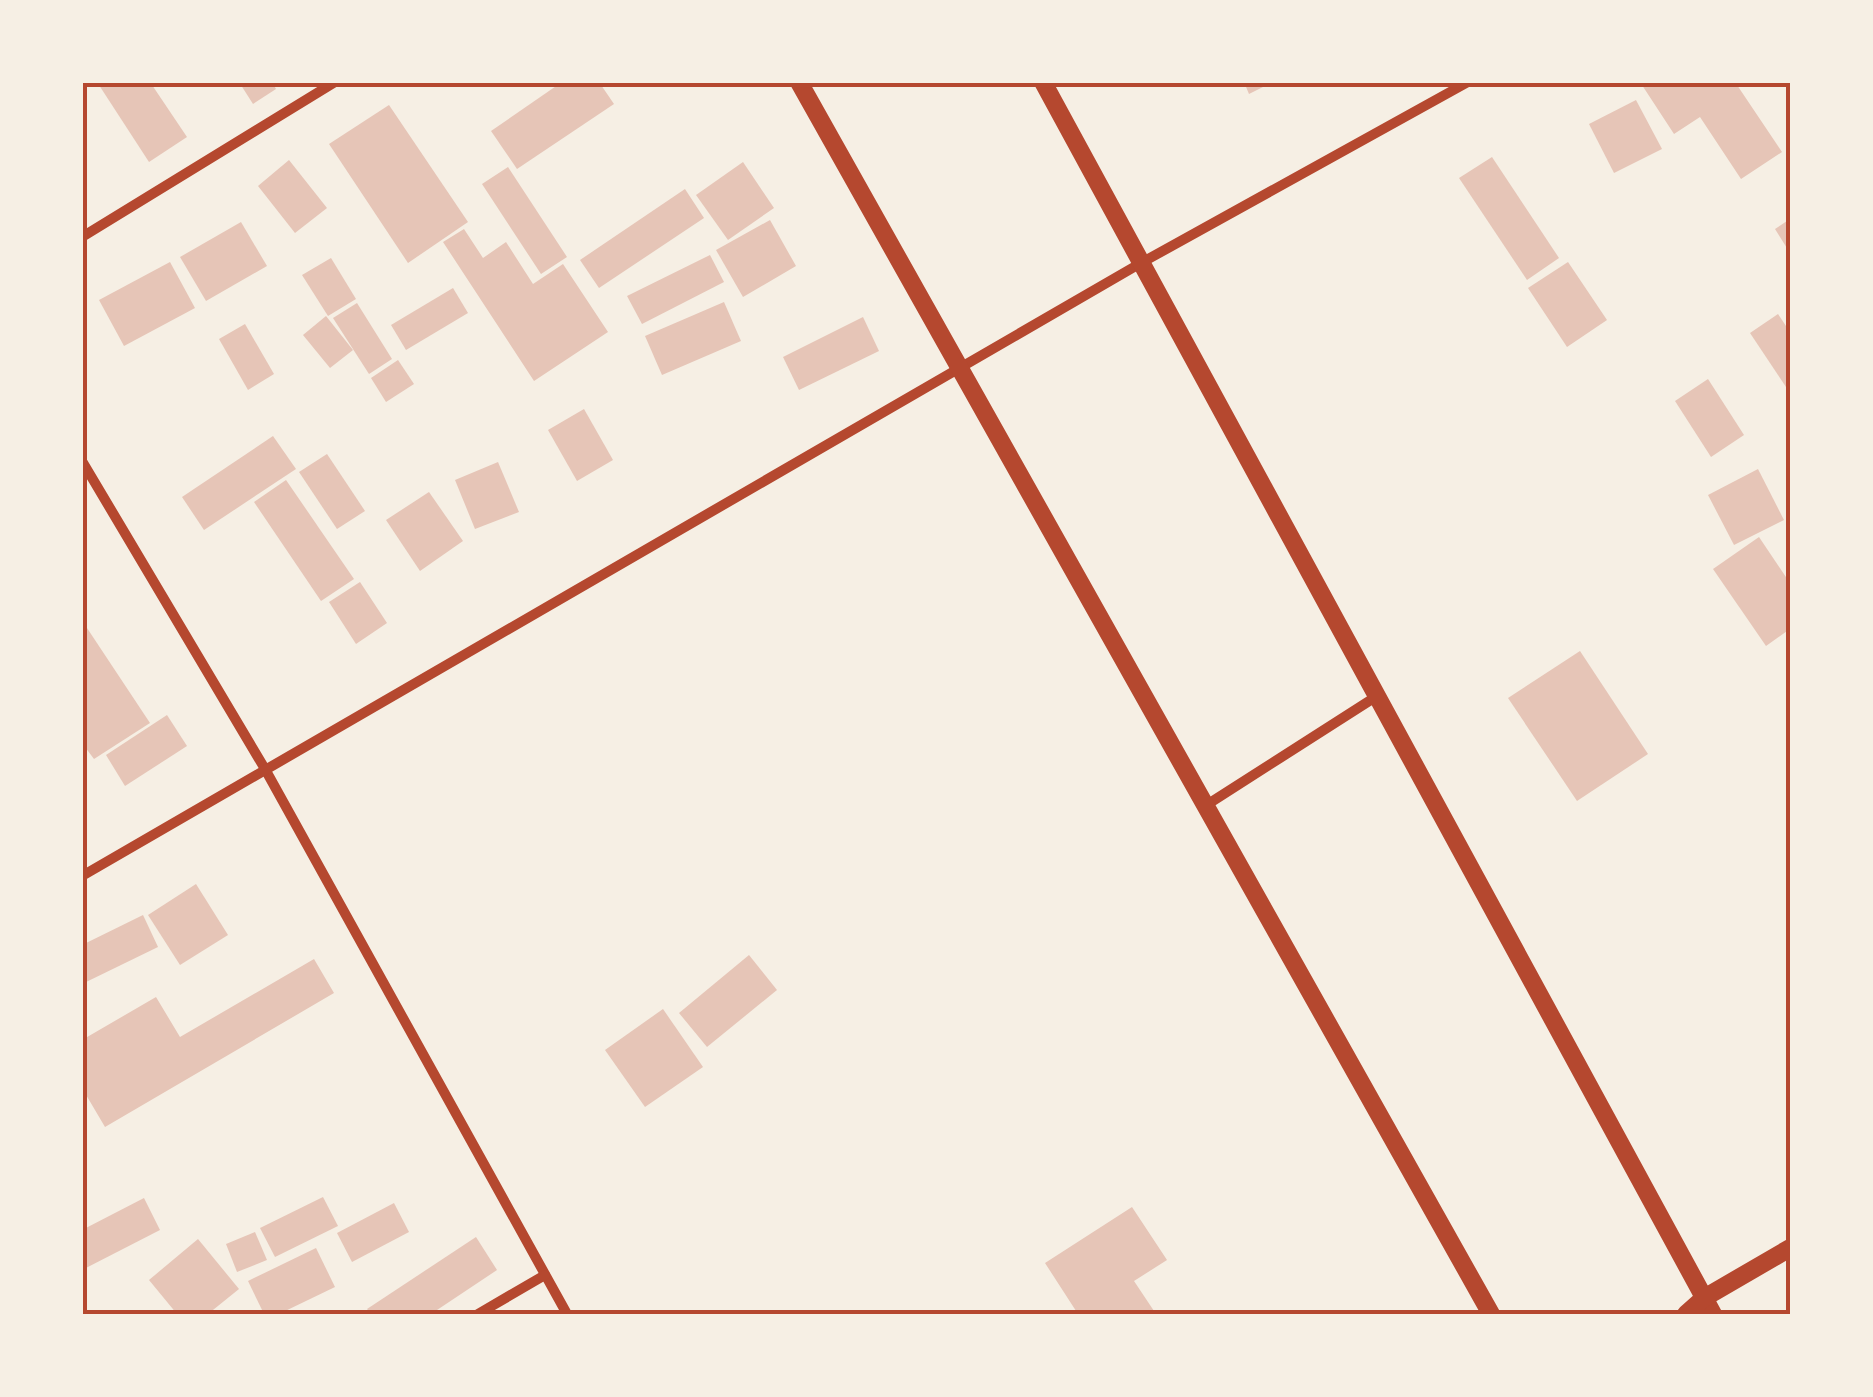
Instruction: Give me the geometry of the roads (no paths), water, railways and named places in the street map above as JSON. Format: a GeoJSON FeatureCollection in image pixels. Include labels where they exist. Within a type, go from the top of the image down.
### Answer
{"type":"FeatureCollection","features":[{"type":"Feature","properties":{"kind":"street"},"geometry":{"type":"LineString","coordinates":[[82,237],[335,82]]}},
{"type":"Feature","properties":{"kind":"street"},"geometry":{"type":"LineString","coordinates":[[799,82],[1491,1314]]}},
{"type":"Feature","properties":{"kind":"street"},"geometry":{"type":"LineString","coordinates":[[1043,82],[1708,1306]]}},
{"type":"Feature","properties":{"kind":"street"},"geometry":{"type":"LineString","coordinates":[[82,876],[1141,263],[1468,82]]}},
{"type":"Feature","properties":{"kind":"street"},"geometry":{"type":"LineString","coordinates":[[82,460],[265,769],[567,1314]]}},
{"type":"Feature","properties":{"kind":"street"},"geometry":{"type":"LineString","coordinates":[[1205,806],[1377,696]]}},
{"type":"Feature","properties":{"kind":"street"},"geometry":{"type":"LineString","coordinates":[[1686,1314],[1708,1306],[1790,1248]]}},
{"type":"Feature","properties":{"kind":"street"},"geometry":{"type":"LineString","coordinates":[[478,1314],[545,1276]]}}]}
